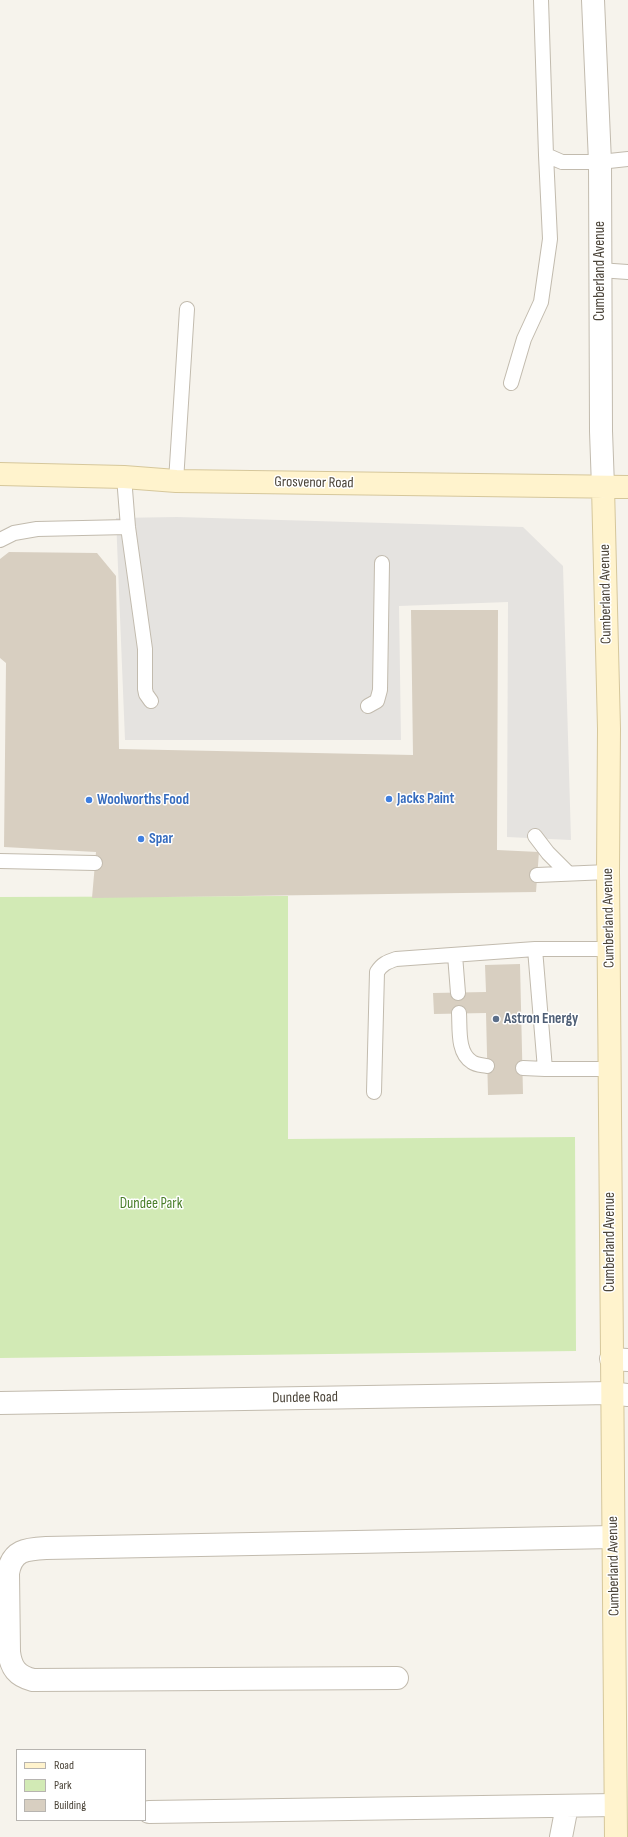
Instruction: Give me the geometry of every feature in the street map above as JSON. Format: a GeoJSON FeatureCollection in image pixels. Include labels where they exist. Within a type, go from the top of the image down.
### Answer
{"type":"FeatureCollection","features":[{"type":"Feature","properties":{"kind":"street","name":"Cumberland Avenue"},"geometry":{"type":"LineString","coordinates":[[593,0],[600,162],[599,270],[601,431],[609,729],[608,872],[610,1069],[619,1360],[614,1537],[616,1837]]}},
{"type":"Feature","properties":{"kind":"street","name":"Grosvenor Road"},"geometry":{"type":"LineString","coordinates":[[0,474],[124,477],[176,482],[628,487]]}},
{"type":"Feature","properties":{"kind":"street","name":"Dundee Road"},"geometry":{"type":"LineString","coordinates":[[0,1403],[619,1394]]}},
{"type":"Feature","properties":{"kind":"street"},"geometry":{"type":"LineString","coordinates":[[397,1678],[33,1680],[24,1678],[16,1672],[10,1663],[8,1573],[10,1564],[14,1557],[22,1552],[32,1549],[46,1548],[614,1537]]}},
{"type":"Feature","properties":{"kind":"street"},"geometry":{"type":"LineString","coordinates":[[149,1812],[615,1805]]}},
{"type":"Feature","properties":{"kind":"street"},"geometry":{"type":"LineString","coordinates":[[561,1837],[567,1806]]}},
{"type":"Feature","properties":{"kind":"lane"},"geometry":{"type":"LineString","coordinates":[[511,383],[524,339],[541,302],[550,239],[541,0]]}},
{"type":"Feature","properties":{"kind":"lane"},"geometry":{"type":"LineString","coordinates":[[546,155],[562,162],[600,162],[628,159]]}},
{"type":"Feature","properties":{"kind":"lane"},"geometry":{"type":"LineString","coordinates":[[599,270],[628,272]]}},
{"type":"Feature","properties":{"kind":"lane"},"geometry":{"type":"LineString","coordinates":[[176,482],[188,309]]}},
{"type":"Feature","properties":{"kind":"lane"},"geometry":{"type":"LineString","coordinates":[[124,477],[128,527],[145,648],[146,694],[151,701]]}},
{"type":"Feature","properties":{"kind":"lane"},"geometry":{"type":"LineString","coordinates":[[0,540],[14,533],[37,529],[128,527]]}},
{"type":"Feature","properties":{"kind":"lane"},"geometry":{"type":"LineString","coordinates":[[368,706],[377,701],[380,690],[382,564]]}},
{"type":"Feature","properties":{"kind":"lane"},"geometry":{"type":"LineString","coordinates":[[535,836],[548,853],[568,873]]}},
{"type":"Feature","properties":{"kind":"lane"},"geometry":{"type":"LineString","coordinates":[[0,861],[95,863]]}},
{"type":"Feature","properties":{"kind":"lane"},"geometry":{"type":"LineString","coordinates":[[537,875],[608,872]]}},
{"type":"Feature","properties":{"kind":"lane"},"geometry":{"type":"LineString","coordinates":[[535,949],[545,1069]]}},
{"type":"Feature","properties":{"kind":"lane"},"geometry":{"type":"LineString","coordinates":[[374,1092],[377,972],[385,963],[396,960],[535,949],[609,949]]}},
{"type":"Feature","properties":{"kind":"lane"},"geometry":{"type":"LineString","coordinates":[[455,955],[458,993]]}},
{"type":"Feature","properties":{"kind":"lane"},"geometry":{"type":"LineString","coordinates":[[459,1013],[463,1051],[468,1059],[473,1063],[487,1066]]}},
{"type":"Feature","properties":{"kind":"lane"},"geometry":{"type":"LineString","coordinates":[[523,1068],[610,1069]]}},
{"type":"Feature","properties":{"kind":"green space","name":"Dundee Park"},"geometry":{"type":"Polygon","coordinates":[[[288,896],[288,1139],[575,1137],[576,1351],[0,1358],[0,897],[288,896]]]}},
{"type":"Feature","properties":{"kind":"shaded area"},"geometry":{"type":"Polygon","coordinates":[[[177,517],[523,527],[563,566],[571,840],[507,837],[508,602],[399,606],[401,740],[125,740],[116,518],[177,517]]]}},
{"type":"Feature","properties":{"kind":"building"},"geometry":{"type":"Polygon","coordinates":[[[9,552],[97,553],[116,576],[119,749],[413,755],[411,610],[498,610],[497,850],[539,852],[536,892],[92,898],[96,852],[4,847],[6,663],[0,658],[0,559],[9,552]]]}},
{"type":"Feature","properties":{"kind":"building"},"geometry":{"type":"Polygon","coordinates":[[[520,964],[523,1094],[488,1095],[486,1013],[434,1014],[433,993],[486,992],[485,965],[520,964]]]}},
{"type":"Feature","properties":{"kind":"place","name":"Jacks Paint"},"geometry":{"type":"Point","coordinates":[389,799]}},
{"type":"Feature","properties":{"kind":"place","name":"Woolworths Food"},"geometry":{"type":"Point","coordinates":[89,800]}},
{"type":"Feature","properties":{"kind":"place","name":"Spar"},"geometry":{"type":"Point","coordinates":[141,839]}},
{"type":"Feature","properties":{"kind":"place","name":"Astron Energy"},"geometry":{"type":"Point","coordinates":[496,1019]}}]}
